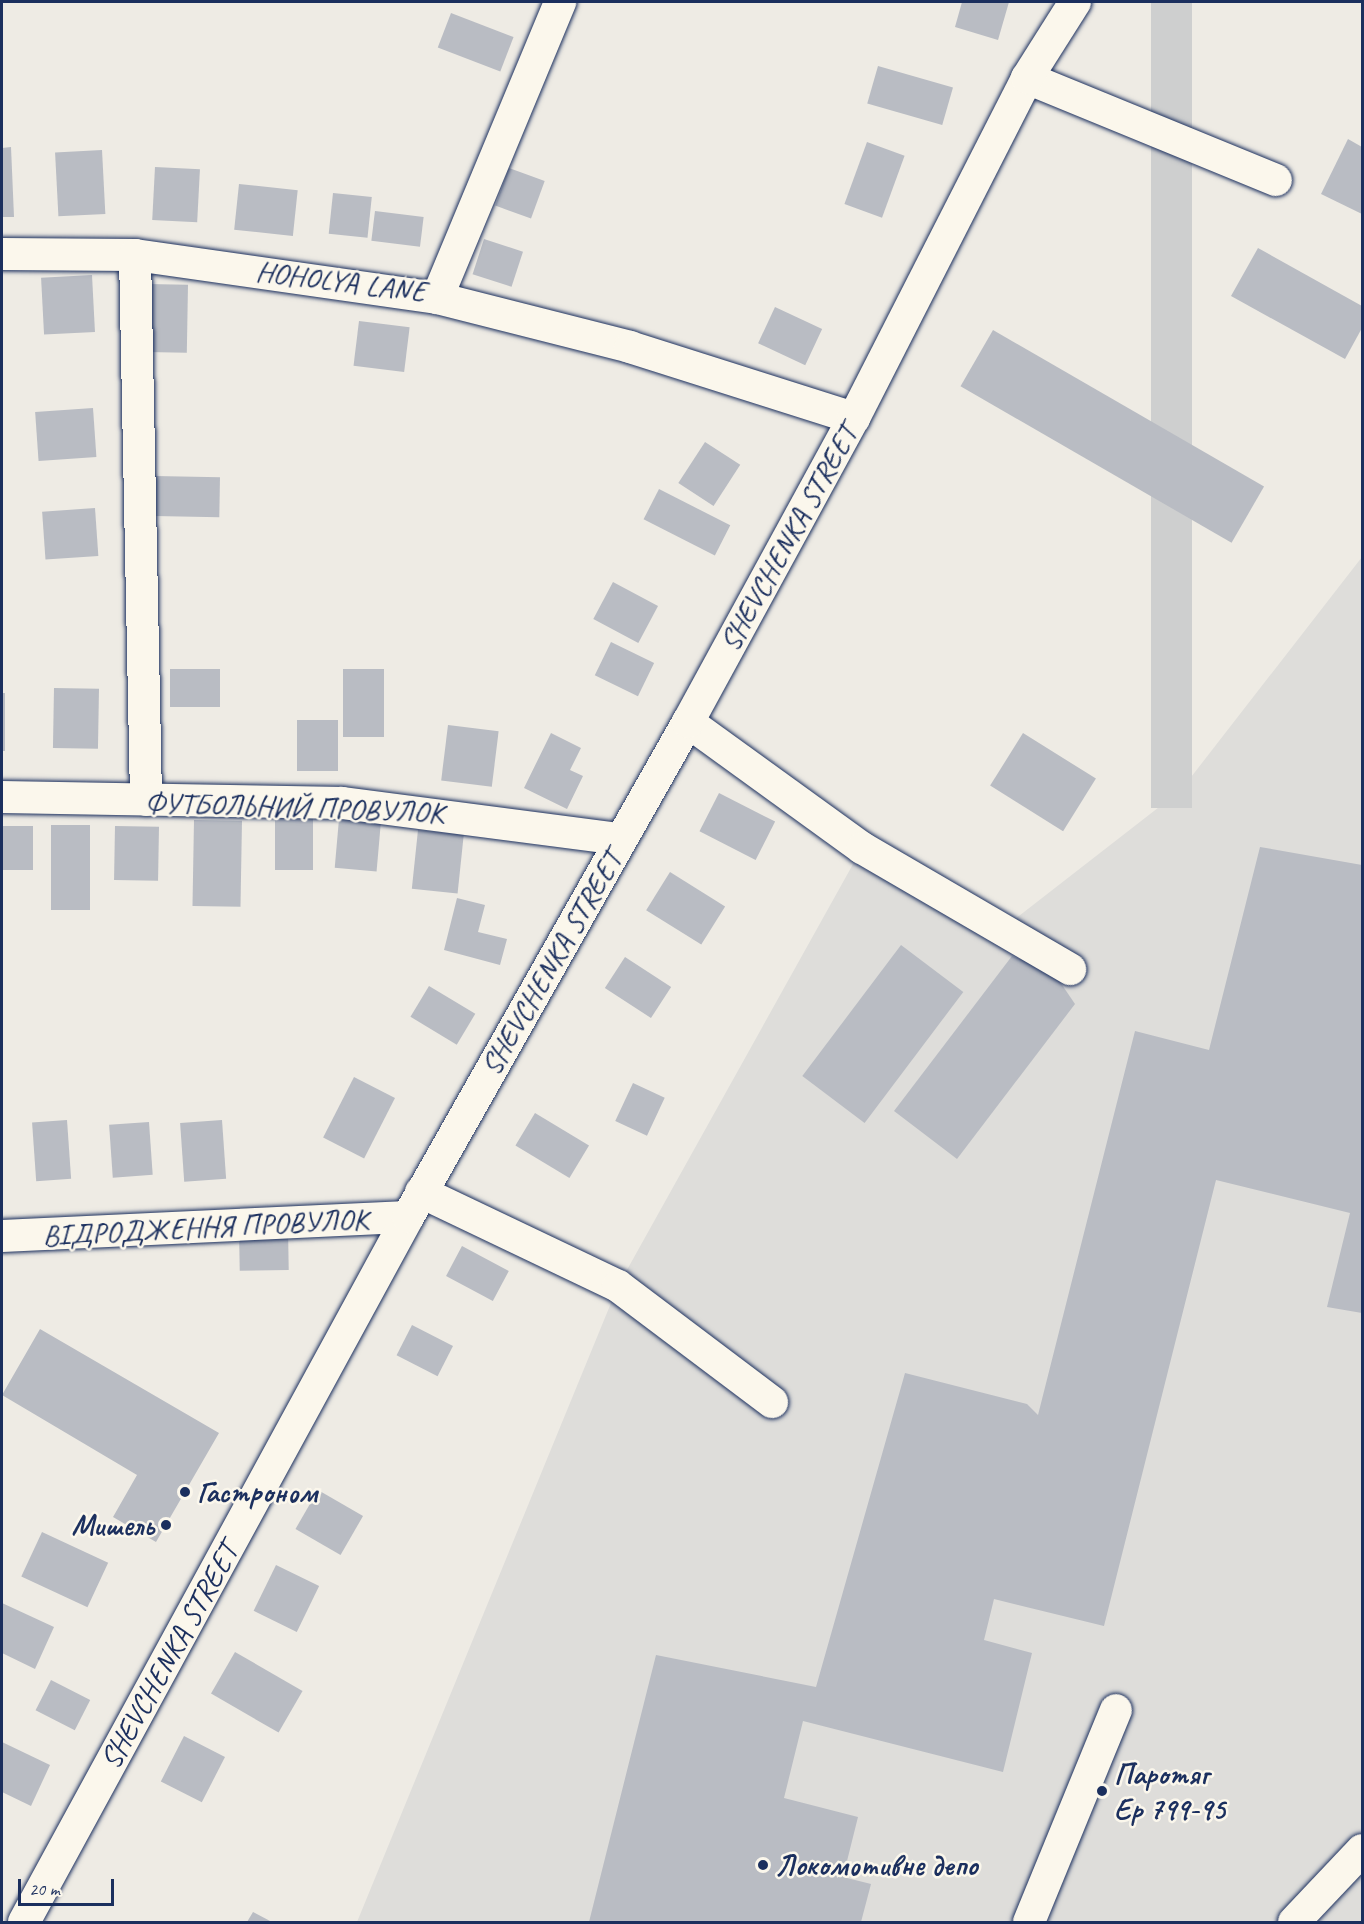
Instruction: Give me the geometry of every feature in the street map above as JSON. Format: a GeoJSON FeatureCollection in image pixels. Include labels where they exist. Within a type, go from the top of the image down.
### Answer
{"type":"FeatureCollection","features":[{"type":"Feature","properties":{"kind":"street","name":"HOHOLYA LANE"},"geometry":{"type":"LineString","coordinates":[[2,254],[135,255],[437,298],[560,2]]}},
{"type":"Feature","properties":{"kind":"street","name":"SHEVCHENKA STREET"},"geometry":{"type":"LineString","coordinates":[[24,1923],[415,1204],[687,722],[854,418],[1027,78],[1076,2]]}},
{"type":"Feature","properties":{"kind":"street"},"geometry":{"type":"LineString","coordinates":[[1027,78],[1276,180]]}},
{"type":"Feature","properties":{"kind":"street"},"geometry":{"type":"LineString","coordinates":[[135,255],[146,800]]}},
{"type":"Feature","properties":{"kind":"street"},"geometry":{"type":"LineString","coordinates":[[437,298],[630,347],[854,418]]}},
{"type":"Feature","properties":{"kind":"street"},"geometry":{"type":"LineString","coordinates":[[687,722],[862,848],[1070,969]]}},
{"type":"Feature","properties":{"kind":"street","name":"ФУТБОЛЬНИЙ ПРОВУЛОК"},"geometry":{"type":"LineString","coordinates":[[2,797],[342,803],[621,839]]}},
{"type":"Feature","properties":{"kind":"street"},"geometry":{"type":"LineString","coordinates":[[415,1204],[618,1287],[772,1402]]}},
{"type":"Feature","properties":{"kind":"street","name":"ВІДРОДЖЕННЯ ПРОВУЛОК"},"geometry":{"type":"LineString","coordinates":[[2,1236],[415,1204]]}},
{"type":"Feature","properties":{"kind":"street"},"geometry":{"type":"LineString","coordinates":[[1029,1923],[1116,1710]]}},
{"type":"Feature","properties":{"kind":"street"},"geometry":{"type":"LineString","coordinates":[[1294,1923],[1362,1851]]}},
{"type":"Feature","properties":{"kind":"street"},"geometry":{"type":"LineString","coordinates":[[2,1920],[12,1923]]}},
{"type":"Feature","properties":{"kind":"shaded area"},"geometry":{"type":"Polygon","coordinates":[[[1151,2],[1192,2],[1192,808],[1151,808],[1151,2]]]}},
{"type":"Feature","properties":{"kind":"shaded area"},"geometry":{"type":"Polygon","coordinates":[[[1362,557],[1362,1922],[357,1922],[618,1286],[862,848],[1012,933],[1015,919],[1181,790],[1362,557]]]}},
{"type":"Feature","properties":{"kind":"building"},"geometry":{"type":"Polygon","coordinates":[[[962,2],[1009,2],[998,40],[955,27],[962,2]]]}},
{"type":"Feature","properties":{"kind":"building"},"geometry":{"type":"Polygon","coordinates":[[[451,13],[514,37],[500,72],[438,48],[451,13]]]}},
{"type":"Feature","properties":{"kind":"building"},"geometry":{"type":"Polygon","coordinates":[[[878,66],[953,87],[942,125],[867,103],[878,66]]]}},
{"type":"Feature","properties":{"kind":"building"},"geometry":{"type":"Polygon","coordinates":[[[1348,139],[1362,147],[1362,214],[1321,194],[1348,139]]]}},
{"type":"Feature","properties":{"kind":"building"},"geometry":{"type":"Polygon","coordinates":[[[867,142],[905,156],[882,218],[844,204],[867,142]]]}},
{"type":"Feature","properties":{"kind":"building"},"geometry":{"type":"Polygon","coordinates":[[[11,147],[14,217],[2,217],[2,148],[11,147]]]}},
{"type":"Feature","properties":{"kind":"building"},"geometry":{"type":"Polygon","coordinates":[[[102,150],[105,214],[58,216],[55,152],[102,150]]]}},
{"type":"Feature","properties":{"kind":"building"},"geometry":{"type":"Polygon","coordinates":[[[155,167],[200,169],[197,222],[152,220],[155,167]]]}},
{"type":"Feature","properties":{"kind":"building"},"geometry":{"type":"Polygon","coordinates":[[[509,168],[545,181],[531,219],[495,206],[509,168]]]}},
{"type":"Feature","properties":{"kind":"building"},"geometry":{"type":"Polygon","coordinates":[[[239,184],[298,190],[293,236],[234,230],[239,184]]]}},
{"type":"Feature","properties":{"kind":"building"},"geometry":{"type":"Polygon","coordinates":[[[333,193],[372,197],[368,238],[329,234],[333,193]]]}},
{"type":"Feature","properties":{"kind":"building"},"geometry":{"type":"Polygon","coordinates":[[[375,211],[424,217],[420,247],[371,241],[375,211]]]}},
{"type":"Feature","properties":{"kind":"building"},"geometry":{"type":"Polygon","coordinates":[[[484,239],[523,252],[512,287],[473,274],[484,239]]]}},
{"type":"Feature","properties":{"kind":"building"},"geometry":{"type":"Polygon","coordinates":[[[1258,248],[1362,306],[1362,328],[1345,359],[1231,296],[1258,248]]]}},
{"type":"Feature","properties":{"kind":"building"},"geometry":{"type":"Polygon","coordinates":[[[92,275],[95,332],[44,335],[41,278],[92,275]]]}},
{"type":"Feature","properties":{"kind":"building"},"geometry":{"type":"Polygon","coordinates":[[[147,284],[188,285],[187,353],[146,352],[147,284]]]}},
{"type":"Feature","properties":{"kind":"building"},"geometry":{"type":"Polygon","coordinates":[[[775,307],[822,329],[805,365],[758,343],[775,307]]]}},
{"type":"Feature","properties":{"kind":"building"},"geometry":{"type":"Polygon","coordinates":[[[359,321],[410,327],[404,372],[354,366],[359,321]]]}},
{"type":"Feature","properties":{"kind":"building"},"geometry":{"type":"Polygon","coordinates":[[[993,330],[1264,486],[1232,543],[960,386],[993,330]]]}},
{"type":"Feature","properties":{"kind":"building"},"geometry":{"type":"Polygon","coordinates":[[[93,408],[96,457],[39,461],[35,412],[93,408]]]}},
{"type":"Feature","properties":{"kind":"building"},"geometry":{"type":"Polygon","coordinates":[[[705,442],[740,465],[714,506],[678,483],[705,442]]]}},
{"type":"Feature","properties":{"kind":"building"},"geometry":{"type":"Polygon","coordinates":[[[155,476],[220,477],[219,517],[154,516],[155,476]]]}},
{"type":"Feature","properties":{"kind":"building"},"geometry":{"type":"Polygon","coordinates":[[[659,489],[730,525],[715,556],[644,519],[659,489]]]}},
{"type":"Feature","properties":{"kind":"building"},"geometry":{"type":"Polygon","coordinates":[[[95,508],[98,556],[45,560],[42,512],[95,508]]]}},
{"type":"Feature","properties":{"kind":"building"},"geometry":{"type":"Polygon","coordinates":[[[613,582],[658,606],[638,643],[593,619],[613,582]]]}},
{"type":"Feature","properties":{"kind":"building"},"geometry":{"type":"Polygon","coordinates":[[[611,642],[654,663],[638,696],[595,675],[611,642]]]}},
{"type":"Feature","properties":{"kind":"building"},"geometry":{"type":"Polygon","coordinates":[[[170,669],[220,669],[220,707],[170,707],[170,669]]]}},
{"type":"Feature","properties":{"kind":"building"},"geometry":{"type":"Polygon","coordinates":[[[343,669],[384,669],[384,737],[343,737],[343,669]]]}},
{"type":"Feature","properties":{"kind":"building"},"geometry":{"type":"Polygon","coordinates":[[[54,688],[99,689],[98,749],[53,748],[54,688]]]}},
{"type":"Feature","properties":{"kind":"building"},"geometry":{"type":"Polygon","coordinates":[[[2,693],[5,693],[5,751],[2,751],[2,693]]]}},
{"type":"Feature","properties":{"kind":"building"},"geometry":{"type":"Polygon","coordinates":[[[297,720],[338,720],[338,771],[297,771],[297,720]]]}},
{"type":"Feature","properties":{"kind":"building"},"geometry":{"type":"Polygon","coordinates":[[[448,725],[499,731],[492,787],[441,781],[448,725]]]}},
{"type":"Feature","properties":{"kind":"building"},"geometry":{"type":"Polygon","coordinates":[[[551,733],[581,748],[570,770],[583,776],[567,809],[524,788],[551,733]]]}},
{"type":"Feature","properties":{"kind":"building"},"geometry":{"type":"Polygon","coordinates":[[[1023,733],[1096,779],[1063,831],[990,786],[1023,733]]]}},
{"type":"Feature","properties":{"kind":"building"},"geometry":{"type":"Polygon","coordinates":[[[719,793],[775,822],[756,860],[699,831],[719,793]]]}},
{"type":"Feature","properties":{"kind":"building"},"geometry":{"type":"Polygon","coordinates":[[[275,817],[313,817],[313,870],[275,870],[275,817]]]}},
{"type":"Feature","properties":{"kind":"building"},"geometry":{"type":"Polygon","coordinates":[[[339,819],[381,823],[377,871],[335,868],[339,819]]]}},
{"type":"Feature","properties":{"kind":"building"},"geometry":{"type":"Polygon","coordinates":[[[194,820],[242,821],[240,907],[192,906],[194,820]]]}},
{"type":"Feature","properties":{"kind":"building"},"geometry":{"type":"Polygon","coordinates":[[[51,825],[90,825],[90,910],[51,910],[51,825]]]}},
{"type":"Feature","properties":{"kind":"building"},"geometry":{"type":"Polygon","coordinates":[[[2,826],[33,826],[33,870],[2,870],[2,826]]]}},
{"type":"Feature","properties":{"kind":"building"},"geometry":{"type":"Polygon","coordinates":[[[115,826],[159,827],[158,881],[114,880],[115,826]]]}},
{"type":"Feature","properties":{"kind":"building"},"geometry":{"type":"Polygon","coordinates":[[[418,830],[464,835],[458,893],[412,889],[418,830]]]}},
{"type":"Feature","properties":{"kind":"building"},"geometry":{"type":"Polygon","coordinates":[[[1260,847],[1362,865],[1362,1313],[1327,1307],[1350,1213],[1216,1180],[1104,1626],[994,1599],[984,1640],[1032,1653],[1003,1772],[803,1721],[784,1798],[858,1817],[843,1877],[871,1884],[861,1922],[589,1922],[656,1655],[816,1687],[905,1373],[1027,1404],[1038,1415],[1135,1031],[1209,1050],[1260,847]]]}},
{"type":"Feature","properties":{"kind":"building"},"geometry":{"type":"Polygon","coordinates":[[[670,872],[725,906],[701,945],[646,910],[670,872]]]}},
{"type":"Feature","properties":{"kind":"building"},"geometry":{"type":"Polygon","coordinates":[[[457,898],[485,905],[478,932],[507,939],[500,965],[444,950],[457,898]]]}},
{"type":"Feature","properties":{"kind":"building"},"geometry":{"type":"Polygon","coordinates":[[[901,945],[963,992],[865,1123],[802,1076],[901,945]]]}},
{"type":"Feature","properties":{"kind":"building"},"geometry":{"type":"Polygon","coordinates":[[[1012,956],[1054,973],[1075,1004],[957,1159],[894,1111],[1012,956]]]}},
{"type":"Feature","properties":{"kind":"building"},"geometry":{"type":"Polygon","coordinates":[[[625,957],[671,987],[651,1018],[605,988],[625,957]]]}},
{"type":"Feature","properties":{"kind":"building"},"geometry":{"type":"Polygon","coordinates":[[[429,986],[475,1014],[457,1045],[410,1017],[429,986]]]}},
{"type":"Feature","properties":{"kind":"building"},"geometry":{"type":"Polygon","coordinates":[[[354,1077],[395,1098],[364,1158],[323,1138],[354,1077]]]}},
{"type":"Feature","properties":{"kind":"building"},"geometry":{"type":"Polygon","coordinates":[[[633,1083],[665,1098],[647,1136],[615,1121],[633,1083]]]}},
{"type":"Feature","properties":{"kind":"building"},"geometry":{"type":"Polygon","coordinates":[[[535,1113],[589,1145],[569,1178],[515,1146],[535,1113]]]}},
{"type":"Feature","properties":{"kind":"building"},"geometry":{"type":"Polygon","coordinates":[[[67,1120],[71,1179],[36,1181],[32,1122],[67,1120]]]}},
{"type":"Feature","properties":{"kind":"building"},"geometry":{"type":"Polygon","coordinates":[[[222,1120],[226,1179],[184,1182],[180,1123],[222,1120]]]}},
{"type":"Feature","properties":{"kind":"building"},"geometry":{"type":"Polygon","coordinates":[[[149,1122],[153,1175],[113,1178],[109,1125],[149,1122]]]}},
{"type":"Feature","properties":{"kind":"building"},"geometry":{"type":"Polygon","coordinates":[[[288,1228],[289,1270],[240,1271],[239,1229],[288,1228]]]}},
{"type":"Feature","properties":{"kind":"building"},"geometry":{"type":"Polygon","coordinates":[[[462,1246],[509,1271],[493,1301],[446,1276],[462,1246]]]}},
{"type":"Feature","properties":{"kind":"building"},"geometry":{"type":"Polygon","coordinates":[[[412,1325],[453,1346],[438,1376],[397,1355],[412,1325]]]}},
{"type":"Feature","properties":{"kind":"building"},"geometry":{"type":"Polygon","coordinates":[[[40,1329],[219,1433],[156,1542],[113,1517],[137,1475],[2,1395],[40,1329]]]}},
{"type":"Feature","properties":{"kind":"building"},"geometry":{"type":"Polygon","coordinates":[[[318,1490],[363,1516],[341,1555],[296,1529],[318,1490]]]}},
{"type":"Feature","properties":{"kind":"building"},"geometry":{"type":"Polygon","coordinates":[[[42,1532],[108,1563],[87,1607],[21,1576],[42,1532]]]}},
{"type":"Feature","properties":{"kind":"building"},"geometry":{"type":"Polygon","coordinates":[[[276,1565],[319,1586],[297,1632],[254,1611],[276,1565]]]}},
{"type":"Feature","properties":{"kind":"building"},"geometry":{"type":"Polygon","coordinates":[[[2,1603],[54,1627],[35,1669],[2,1653],[2,1603]]]}},
{"type":"Feature","properties":{"kind":"building"},"geometry":{"type":"Polygon","coordinates":[[[235,1652],[303,1691],[279,1733],[211,1694],[235,1652]]]}},
{"type":"Feature","properties":{"kind":"building"},"geometry":{"type":"Polygon","coordinates":[[[51,1680],[90,1700],[75,1730],[36,1710],[51,1680]]]}},
{"type":"Feature","properties":{"kind":"building"},"geometry":{"type":"Polygon","coordinates":[[[184,1736],[225,1757],[202,1802],[161,1781],[184,1736]]]}},
{"type":"Feature","properties":{"kind":"building"},"geometry":{"type":"Polygon","coordinates":[[[2,1742],[50,1765],[31,1806],[2,1792],[2,1742]]]}},
{"type":"Feature","properties":{"kind":"building"},"geometry":{"type":"Polygon","coordinates":[[[253,1912],[272,1922],[247,1922],[253,1912]]]}},
{"type":"Feature","properties":{"kind":"place","name":"Гастроном"},"geometry":{"type":"Point","coordinates":[185,1492]}},
{"type":"Feature","properties":{"kind":"place","name":"Мишель"},"geometry":{"type":"Point","coordinates":[166,1525]}},
{"type":"Feature","properties":{"kind":"place","name":"Паротяг Ер 799-95"},"geometry":{"type":"Point","coordinates":[1102,1791]}},
{"type":"Feature","properties":{"kind":"place","name":"Локомотивне депо"},"geometry":{"type":"Point","coordinates":[763,1865]}}]}
